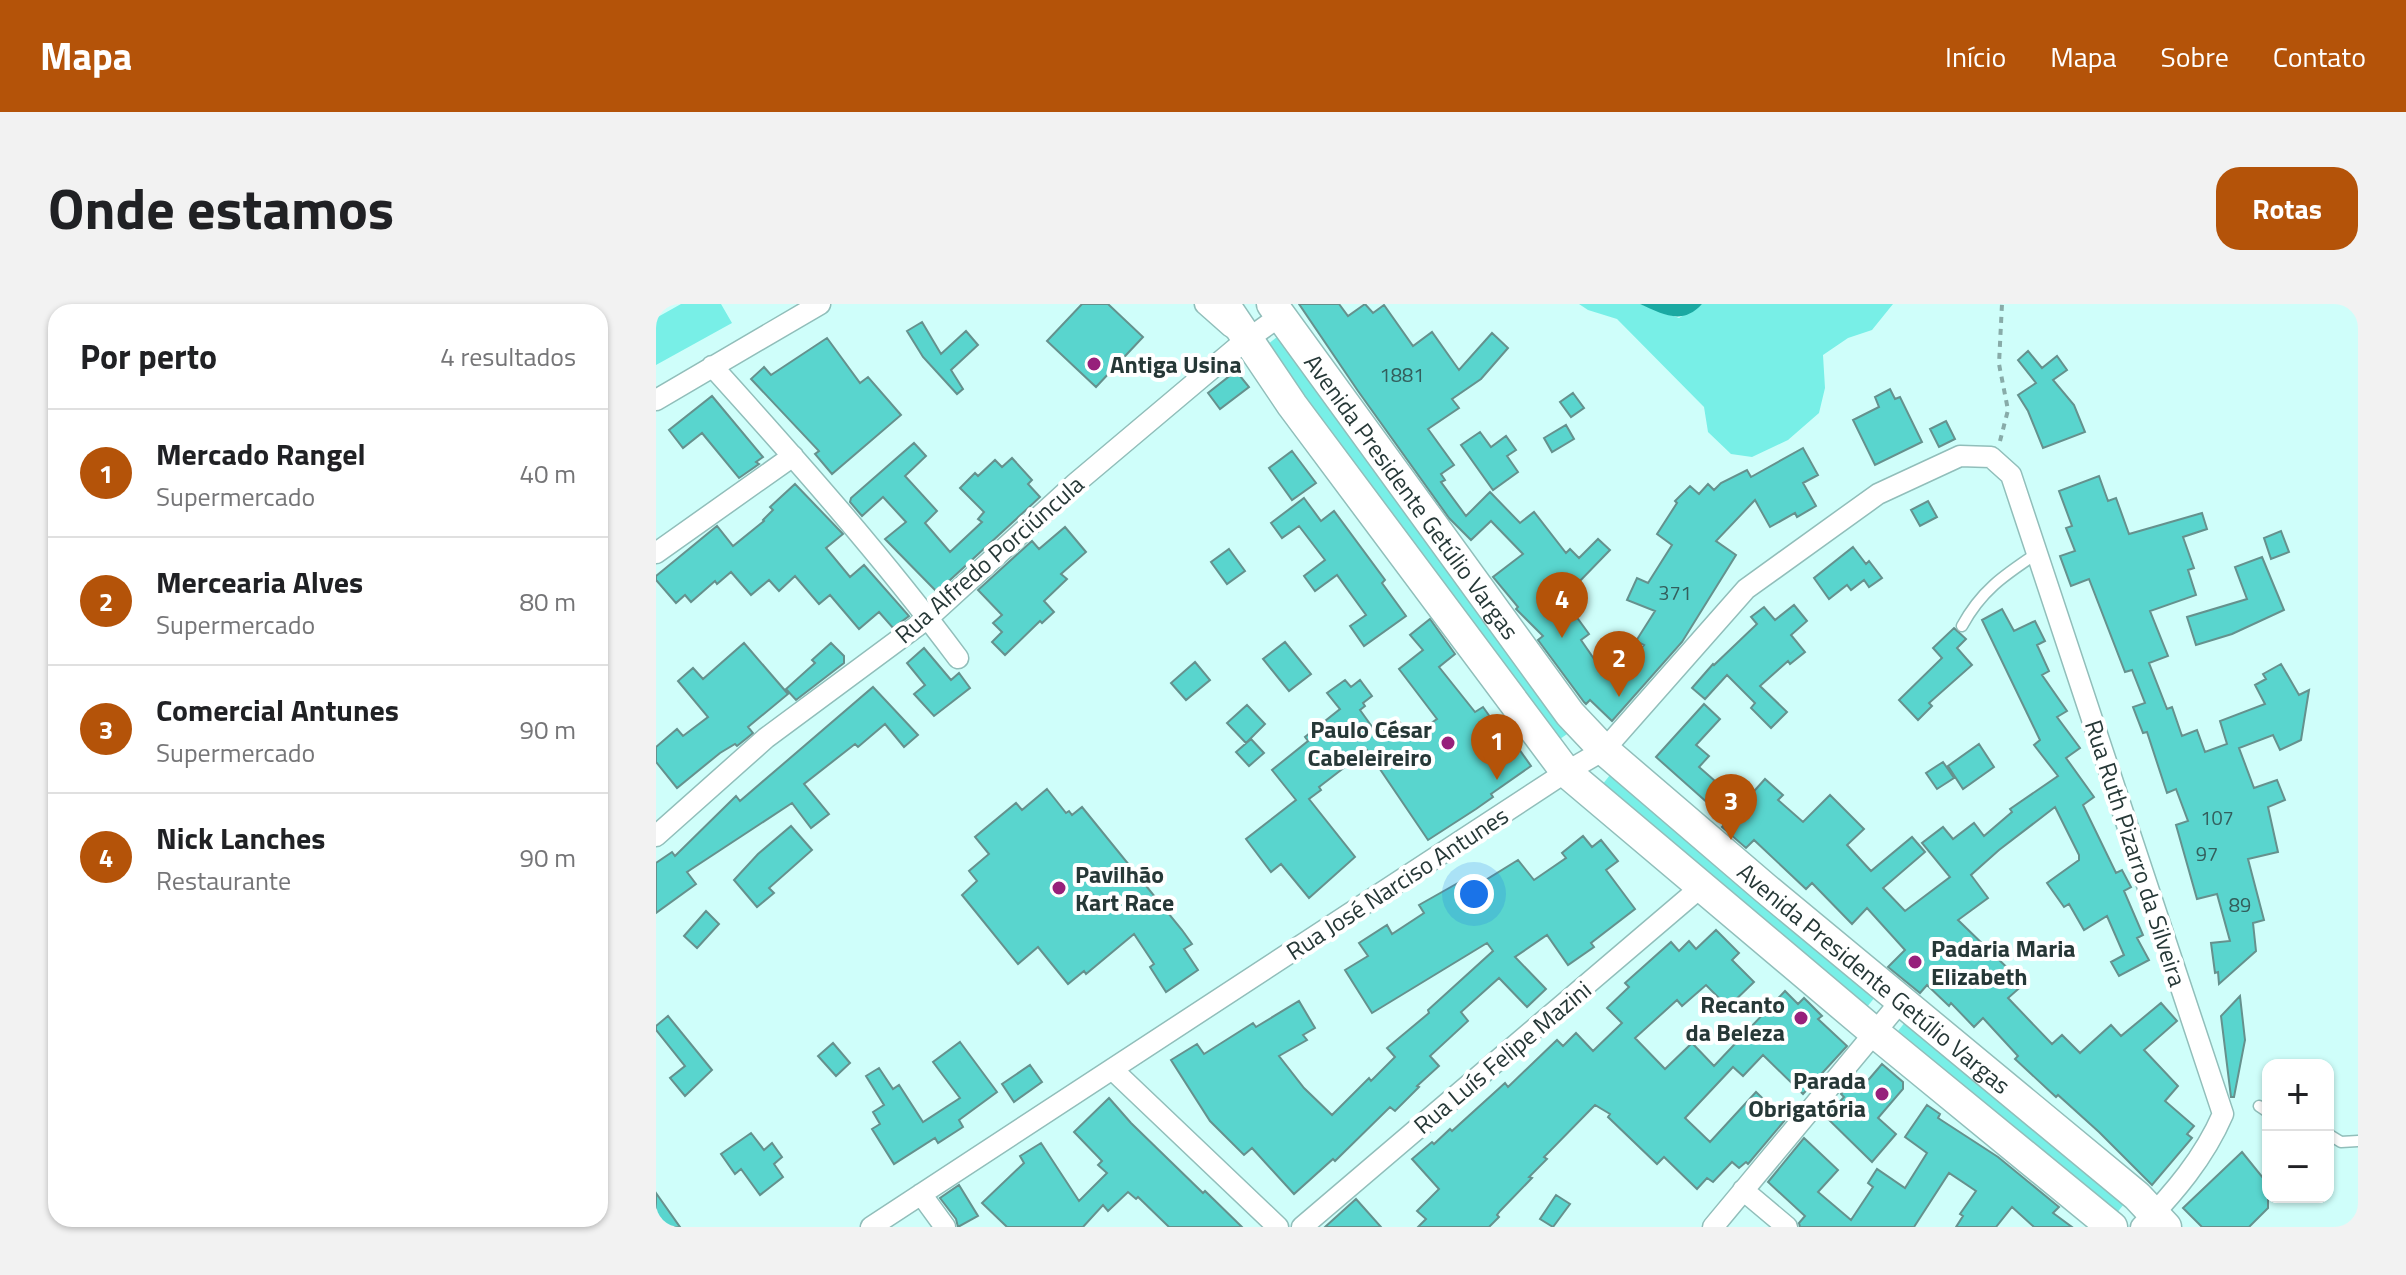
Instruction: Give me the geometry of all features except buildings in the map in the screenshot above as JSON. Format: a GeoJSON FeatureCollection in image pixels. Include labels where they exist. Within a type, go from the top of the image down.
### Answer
{"type":"FeatureCollection","features":[{"type":"Feature","properties":{"kind":"main road","name":"Avenida Presidente Getúlio Vargas"},"geometry":{"type":"LineString","coordinates":[[1224,304],[1246,341],[1566,772],[1874,1032],[2112,1227]]}},
{"type":"Feature","properties":{"kind":"main road","name":"Avenida Presidente Getúlio Vargas"},"geometry":{"type":"LineString","coordinates":[[1276,310],[1570,714],[1604,750],[2137,1196],[2154,1223]]}},
{"type":"Feature","properties":{"kind":"street"},"geometry":{"type":"LineString","coordinates":[[656,400],[820,304]]}},
{"type":"Feature","properties":{"kind":"street"},"geometry":{"type":"LineString","coordinates":[[1205,304],[1246,341]]}},
{"type":"Feature","properties":{"kind":"street","name":"Rua Alfredo Porciúncula"},"geometry":{"type":"LineString","coordinates":[[656,836],[766,738],[928,618],[1076,483],[1246,341],[1276,310]]}},
{"type":"Feature","properties":{"kind":"street"},"geometry":{"type":"LineString","coordinates":[[712,366],[793,456],[958,658]]}},
{"type":"Feature","properties":{"kind":"street"},"geometry":{"type":"LineString","coordinates":[[656,553],[793,456]]}},
{"type":"Feature","properties":{"kind":"street","name":"Rua José Narciso Antunes"},"geometry":{"type":"LineString","coordinates":[[871,1227],[1604,750],[1746,589],[1878,494],[1960,456],[1991,457]]}},
{"type":"Feature","properties":{"kind":"street","name":"Rua Ruth Pizarro da Silveira"},"geometry":{"type":"LineString","coordinates":[[1991,457],[2011,475],[2223,1114],[2210,1143],[2154,1223]]}},
{"type":"Feature","properties":{"kind":"street","name":"Rua Luís Felipe Mazini"},"geometry":{"type":"LineString","coordinates":[[1302,1227],[1701,887]]}},
{"type":"Feature","properties":{"kind":"street"},"geometry":{"type":"LineString","coordinates":[[1713,1227],[1901,1001]]}},
{"type":"Feature","properties":{"kind":"street"},"geometry":{"type":"LineString","coordinates":[[1113,1070],[1278,1227]]}},
{"type":"Feature","properties":{"kind":"street"},"geometry":{"type":"LineString","coordinates":[[1743,1190],[1787,1227]]}},
{"type":"Feature","properties":{"kind":"street"},"geometry":{"type":"LineString","coordinates":[[921,1194],[945,1227]]}},
{"type":"Feature","properties":{"kind":"lane"},"geometry":{"type":"LineString","coordinates":[[1962,626],[1976,600],[2036,554]]}},
{"type":"Feature","properties":{"kind":"lane"},"geometry":{"type":"LineString","coordinates":[[2334,1138],[2341,1142],[2358,1141]]}},
{"type":"Feature","properties":{"kind":"path"},"geometry":{"type":"LineString","coordinates":[[1991,457],[2003,435],[2008,410],[1999,364],[2002,304]]}},
{"type":"Feature","properties":{"kind":"shaded area"},"geometry":{"type":"Polygon","coordinates":[[[681,304],[721,304],[732,323],[656,365],[656,318],[681,304]]]}},
{"type":"Feature","properties":{"kind":"shaded area"},"geometry":{"type":"Polygon","coordinates":[[[1579,304],[1640,304],[1679,318],[1702,304],[1893,304],[1872,330],[1848,338],[1823,355],[1825,388],[1819,413],[1788,440],[1752,457],[1731,454],[1708,432],[1704,407],[1617,319],[1579,304]]]}},
{"type":"Feature","properties":{"kind":"shaded area"},"geometry":{"type":"Polygon","coordinates":[[[1640,304],[1702,304],[1687,315],[1672,316],[1640,304]]]}},
{"type":"Feature","properties":{"kind":"shaded area"},"geometry":{"type":"Polygon","coordinates":[[[1277,337],[1570,732],[1560,739],[1267,345],[1277,337]]]}},
{"type":"Feature","properties":{"kind":"shaded area"},"geometry":{"type":"Polygon","coordinates":[[[1610,775],[1875,997],[1867,1007],[1602,785],[1610,775]]]}},
{"type":"Feature","properties":{"kind":"shaded area"},"geometry":{"type":"Polygon","coordinates":[[[1906,1021],[2124,1204],[2116,1214],[1898,1031],[1906,1021]]]}},
{"type":"Feature","properties":{"kind":"place","name":"Antiga Usina"},"geometry":{"type":"Point","coordinates":[1094,364]}},
{"type":"Feature","properties":{"kind":"place","name":"Nick Lanches"},"geometry":{"type":"Point","coordinates":[1562,638]}},
{"type":"Feature","properties":{"kind":"place","name":"Mercearia Alves"},"geometry":{"type":"Point","coordinates":[1619,697]}},
{"type":"Feature","properties":{"kind":"place","name":"Paulo César Cabeleireiro"},"geometry":{"type":"Point","coordinates":[1448,743]}},
{"type":"Feature","properties":{"kind":"place","name":"Mercado Rangel"},"geometry":{"type":"Point","coordinates":[1497,780]}},
{"type":"Feature","properties":{"kind":"place","name":"Comercial Antunes"},"geometry":{"type":"Point","coordinates":[1731,840]}},
{"type":"Feature","properties":{"kind":"place","name":"Pavilhão Kart Race"},"geometry":{"type":"Point","coordinates":[1059,888]}},
{"type":"Feature","properties":{"kind":"place","name":"Padaria Maria Elizabeth"},"geometry":{"type":"Point","coordinates":[1915,962]}},
{"type":"Feature","properties":{"kind":"place","name":"Recanto da Beleza"},"geometry":{"type":"Point","coordinates":[1801,1018]}},
{"type":"Feature","properties":{"kind":"place","name":"Parada Obrigatória"},"geometry":{"type":"Point","coordinates":[1882,1094]}}]}
